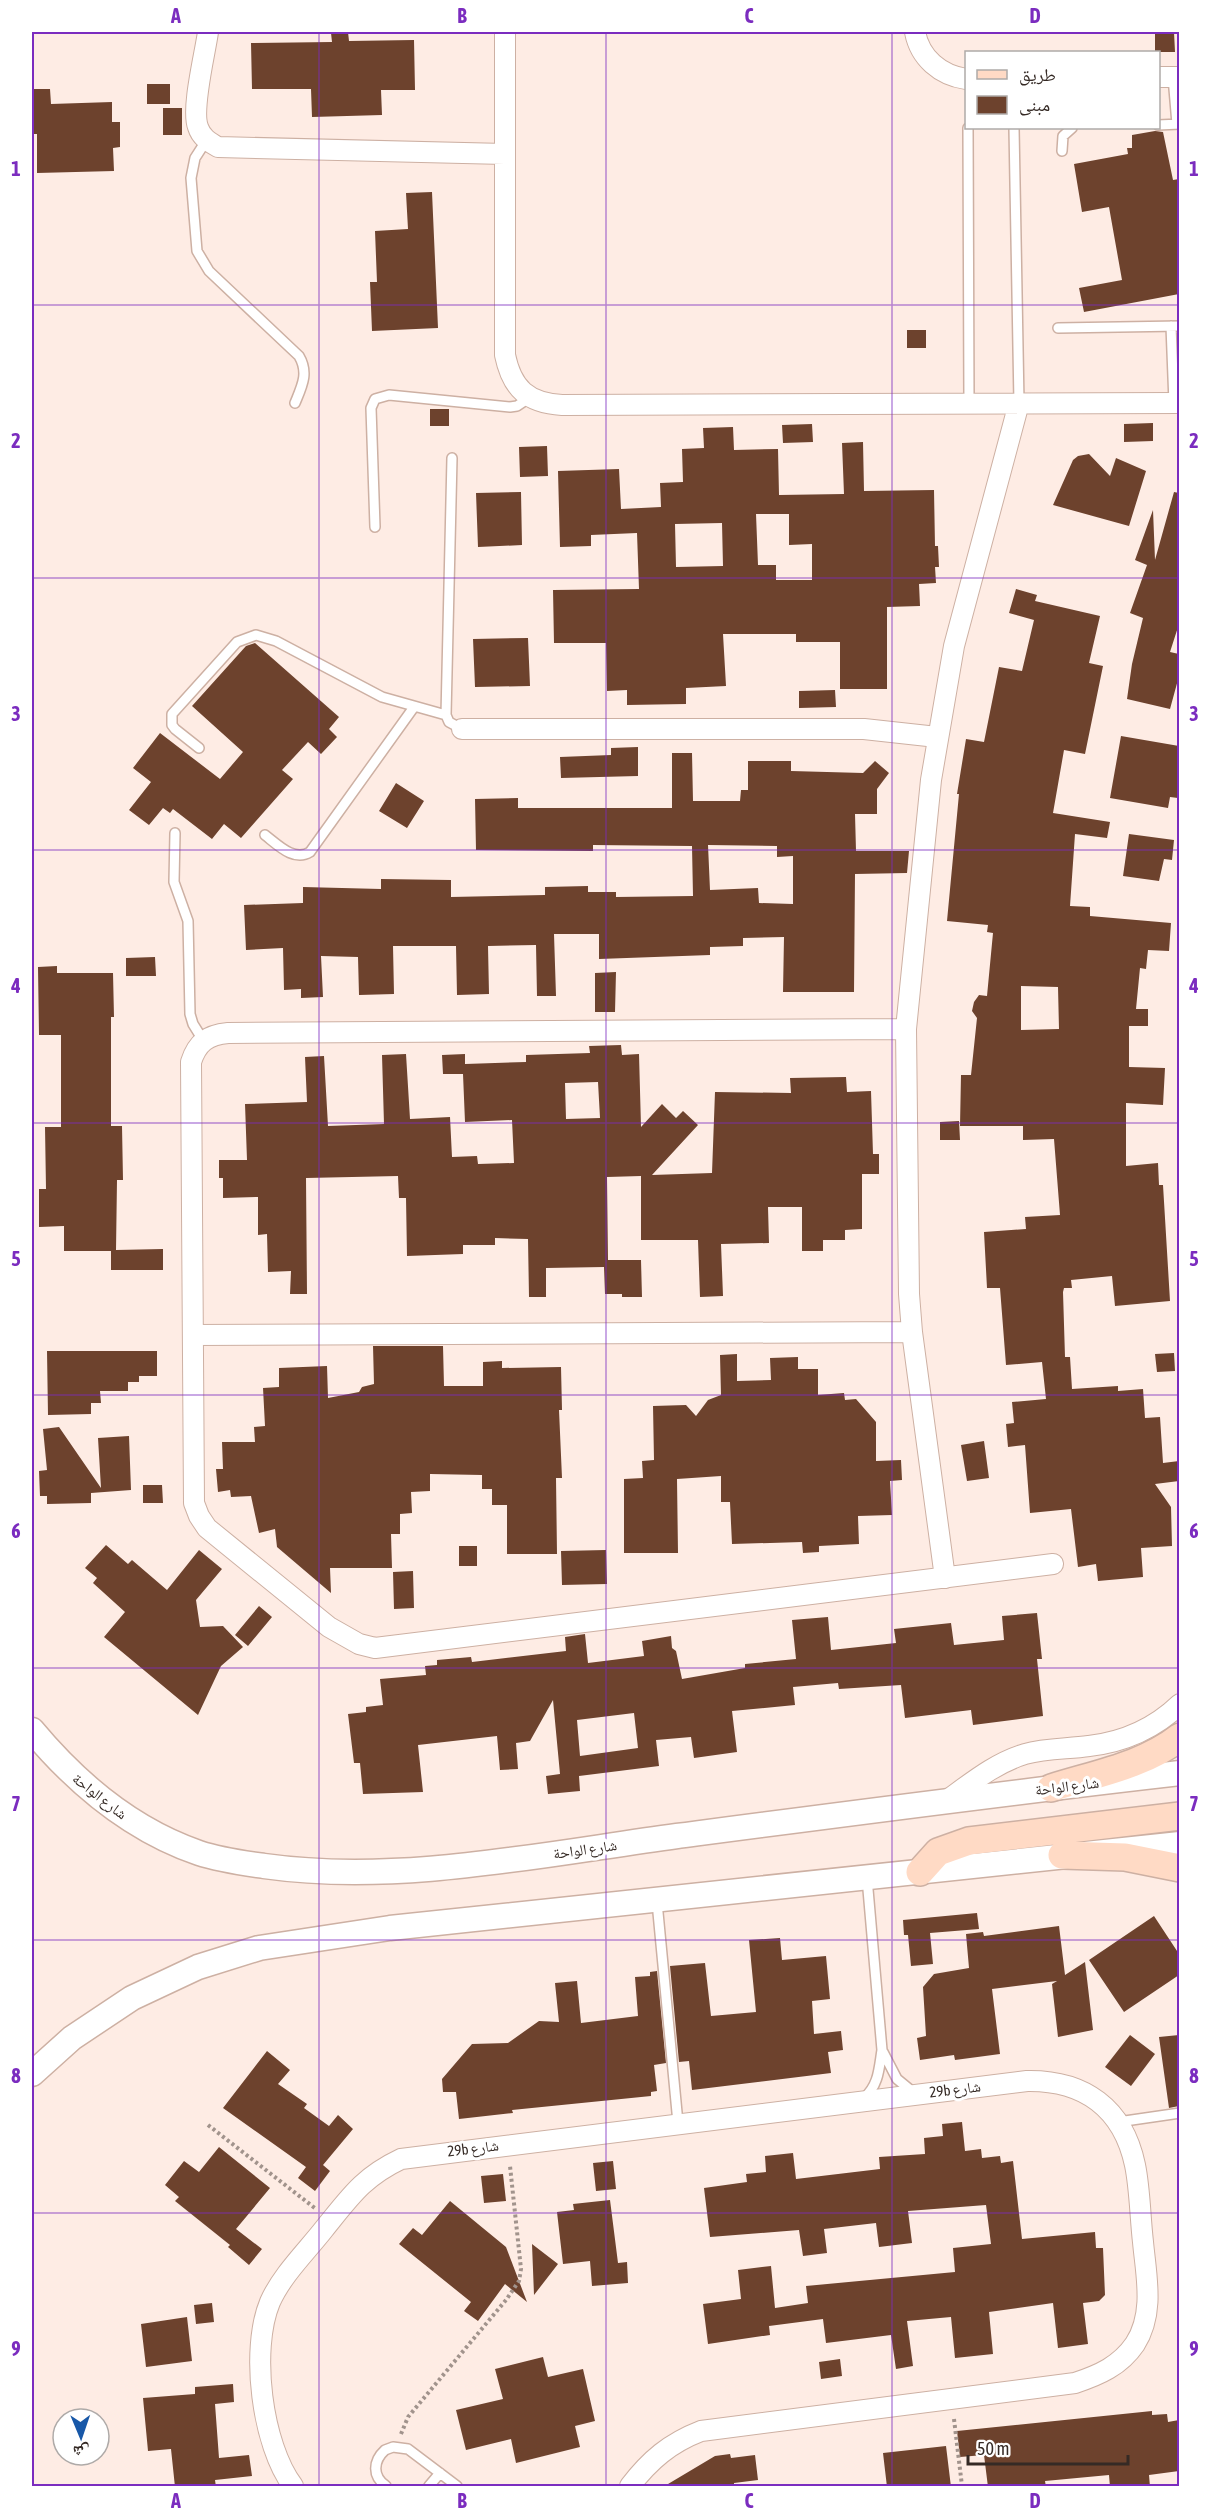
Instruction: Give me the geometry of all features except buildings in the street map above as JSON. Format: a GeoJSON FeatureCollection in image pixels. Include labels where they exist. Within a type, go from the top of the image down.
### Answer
{"type":"FeatureCollection","features":[{"type":"Feature","properties":{"kind":"main road"},"geometry":{"type":"LineString","coordinates":[[1051,1788],[1128,1766],[1152,1755],[1179,1737]]}},
{"type":"Feature","properties":{"kind":"main road"},"geometry":{"type":"LineString","coordinates":[[920,1872],[938,1852],[969,1841],[1179,1816]]}},
{"type":"Feature","properties":{"kind":"main road"},"geometry":{"type":"LineString","coordinates":[[1062,1855],[1125,1857],[1179,1868]]}},
{"type":"Feature","properties":{"kind":"street"},"geometry":{"type":"LineString","coordinates":[[208,32],[196,114],[198,128],[206,141],[218,147],[505,154]]}},
{"type":"Feature","properties":{"kind":"street"},"geometry":{"type":"LineString","coordinates":[[505,32],[505,355],[508,372],[517,387],[529,398],[545,404],[562,405],[1177,403]]}},
{"type":"Feature","properties":{"kind":"street"},"geometry":{"type":"LineString","coordinates":[[915,32],[917,42],[926,58],[939,70],[955,78],[965,79]]}},
{"type":"Feature","properties":{"kind":"street"},"geometry":{"type":"LineString","coordinates":[[945,1578],[912,1332],[907,1256],[906,1029],[937,737],[954,646],[1019,403]]}},
{"type":"Feature","properties":{"kind":"street"},"geometry":{"type":"LineString","coordinates":[[462,729],[864,729],[937,737]]}},
{"type":"Feature","properties":{"kind":"street"},"geometry":{"type":"LineString","coordinates":[[906,1029],[228,1033],[215,1034],[203,1040],[195,1050],[191,1062],[192,1488],[194,1503],[199,1516],[218,1537],[329,1627],[359,1644],[375,1648],[1053,1564]]}},
{"type":"Feature","properties":{"kind":"street"},"geometry":{"type":"LineString","coordinates":[[193,1335],[912,1332]]}},
{"type":"Feature","properties":{"kind":"street"},"geometry":{"type":"LineString","coordinates":[[946,1801],[996,1766],[1012,1758],[1045,1750],[1092,1746],[1116,1741],[1165,1718],[1179,1704]]}},
{"type":"Feature","properties":{"kind":"street","name":"شارع الواحة"},"geometry":{"type":"LineString","coordinates":[[32,1730],[50,1752],[93,1793],[144,1828],[202,1854],[285,1869],[371,1872],[414,1870],[1179,1773]]}},
{"type":"Feature","properties":{"kind":"street"},"geometry":{"type":"LineString","coordinates":[[32,2074],[72,2038],[132,1998],[189,1971],[232,1956],[292,1942],[379,1929],[1179,1844]]}},
{"type":"Feature","properties":{"kind":"street","name":"29b شارع"},"geometry":{"type":"LineString","coordinates":[[293,2487],[278,2463],[269,2438],[260,2360],[262,2331],[270,2302],[285,2278],[359,2186],[378,2170],[401,2159],[1027,2080],[1049,2080],[1070,2085],[1089,2094],[1106,2107],[1118,2122],[1135,2165],[1148,2297],[1145,2321],[1135,2343],[1112,2367],[1099,2375],[1075,2383],[701,2430],[678,2440],[658,2454],[630,2487]]}},
{"type":"Feature","properties":{"kind":"lane"},"geometry":{"type":"LineString","coordinates":[[1160,125],[1178,124],[1170,77]]}},
{"type":"Feature","properties":{"kind":"lane"},"geometry":{"type":"LineString","coordinates":[[968,129],[969,403]]}},
{"type":"Feature","properties":{"kind":"lane"},"geometry":{"type":"LineString","coordinates":[[1014,129],[1019,403]]}},
{"type":"Feature","properties":{"kind":"lane"},"geometry":{"type":"LineString","coordinates":[[1062,151],[1063,136],[1071,129]]}},
{"type":"Feature","properties":{"kind":"lane"},"geometry":{"type":"LineString","coordinates":[[206,141],[195,158],[191,178],[196,251],[209,271],[299,356],[305,372],[304,381],[295,403]]}},
{"type":"Feature","properties":{"kind":"lane"},"geometry":{"type":"LineString","coordinates":[[1058,328],[1175,326],[1177,403]]}},
{"type":"Feature","properties":{"kind":"lane"},"geometry":{"type":"LineString","coordinates":[[375,527],[371,408],[375,399],[389,395],[510,407],[517,406],[529,398]]}},
{"type":"Feature","properties":{"kind":"lane"},"geometry":{"type":"LineString","coordinates":[[452,458],[446,715],[455,727],[462,729]]}},
{"type":"Feature","properties":{"kind":"lane"},"geometry":{"type":"LineString","coordinates":[[199,748],[175,729],[172,724],[172,714],[237,642],[256,635],[276,641],[368,691],[446,715]]}},
{"type":"Feature","properties":{"kind":"lane"},"geometry":{"type":"LineString","coordinates":[[265,835],[293,855],[305,855],[310,852],[414,707]]}},
{"type":"Feature","properties":{"kind":"lane"},"geometry":{"type":"LineString","coordinates":[[175,833],[174,882],[188,921],[190,1014],[203,1040]]}},
{"type":"Feature","properties":{"kind":"lane"},"geometry":{"type":"LineString","coordinates":[[860,2101],[874,2086],[878,2077],[882,2050],[867,1878]]}},
{"type":"Feature","properties":{"kind":"lane"},"geometry":{"type":"LineString","coordinates":[[657,1900],[678,2123]]}},
{"type":"Feature","properties":{"kind":"lane"},"geometry":{"type":"LineString","coordinates":[[882,2050],[897,2079],[916,2094]]}},
{"type":"Feature","properties":{"kind":"lane"},"geometry":{"type":"LineString","coordinates":[[1118,2122],[1179,2113]]}},
{"type":"Feature","properties":{"kind":"lane"},"geometry":{"type":"LineString","coordinates":[[386,2487],[377,2476],[376,2462],[385,2450],[400,2446],[408,2449],[457,2487]]}},
{"type":"Feature","properties":{"kind":"lane"},"geometry":{"type":"LineString","coordinates":[[429,2487],[440,2473]]}},
{"type":"Feature","properties":{"kind":"path"},"geometry":{"type":"LineString","coordinates":[[208,2125],[331,2221]]}},
{"type":"Feature","properties":{"kind":"path"},"geometry":{"type":"LineString","coordinates":[[400,2446],[404,2424],[408,2416],[514,2291],[519,2281],[521,2258],[507,2144]]}},
{"type":"Feature","properties":{"kind":"path"},"geometry":{"type":"LineString","coordinates":[[951,2398],[962,2487]]}}]}
